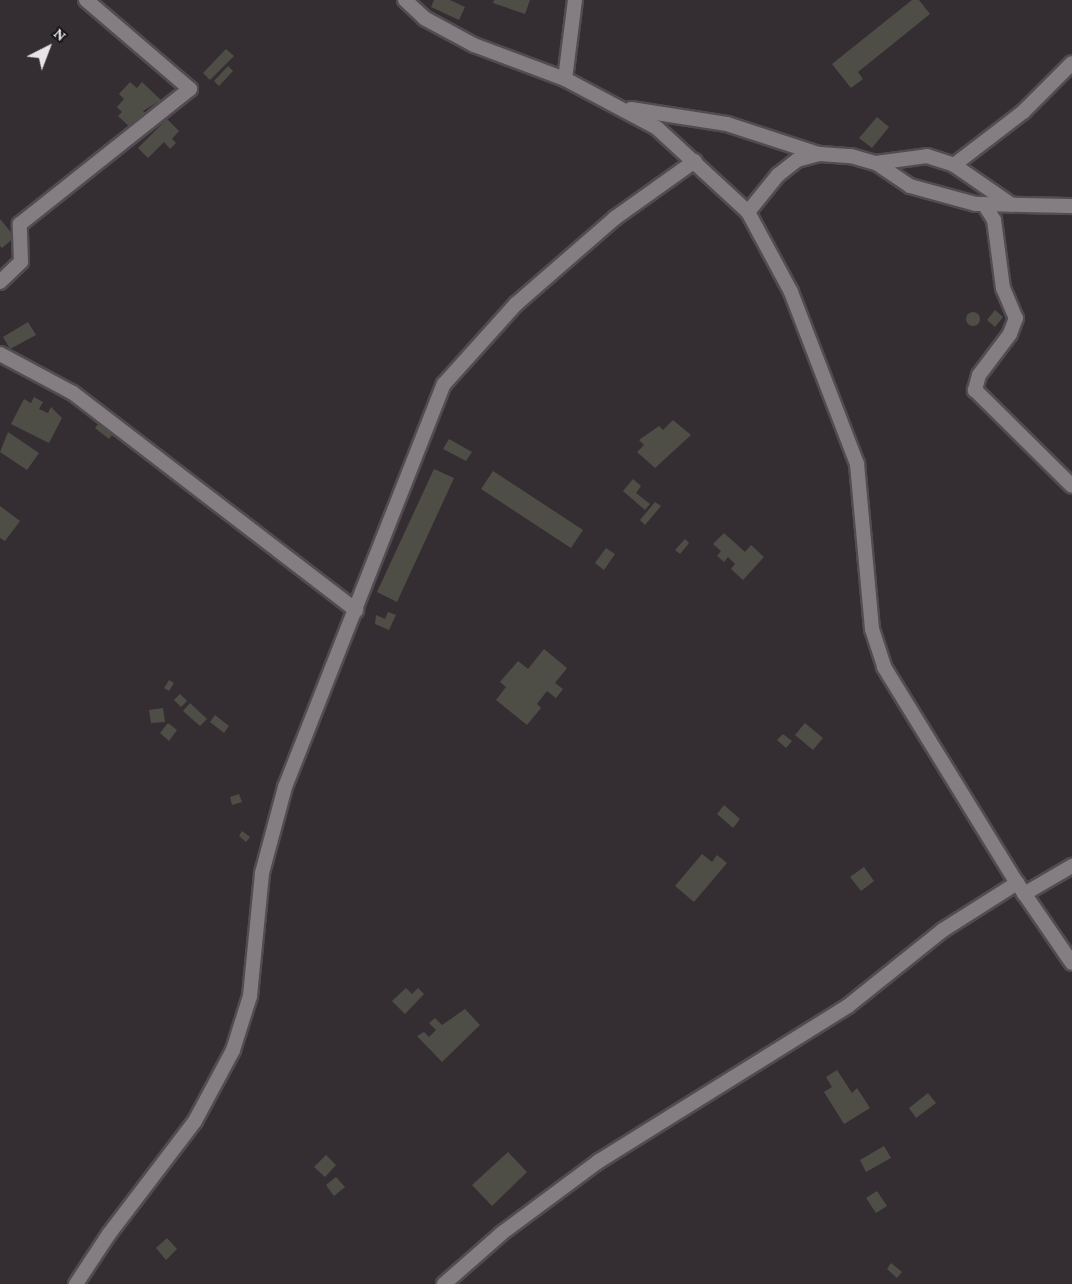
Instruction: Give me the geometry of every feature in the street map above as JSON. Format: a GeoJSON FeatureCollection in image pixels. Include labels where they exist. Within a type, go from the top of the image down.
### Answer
{"type":"FeatureCollection","features":[{"type":"Feature","properties":{"kind":"street"},"geometry":{"type":"LineString","coordinates":[[0,282],[21,262],[20,224],[190,89],[86,0]]}},
{"type":"Feature","properties":{"kind":"street"},"geometry":{"type":"LineString","coordinates":[[405,0],[424,18],[474,45],[564,80],[623,108],[657,128],[748,212],[791,292],[856,464],[872,629],[884,668],[1021,889],[1072,963]]}},
{"type":"Feature","properties":{"kind":"street"},"geometry":{"type":"LineString","coordinates":[[564,80],[575,0]]}},
{"type":"Feature","properties":{"kind":"street"},"geometry":{"type":"LineString","coordinates":[[954,165],[1023,112],[1072,63]]}},
{"type":"Feature","properties":{"kind":"street"},"geometry":{"type":"LineString","coordinates":[[623,108],[727,124],[820,154],[851,156],[876,163],[910,186],[984,204],[1072,206]]}},
{"type":"Feature","properties":{"kind":"street"},"geometry":{"type":"LineString","coordinates":[[748,212],[778,175],[797,160],[820,154]]}},
{"type":"Feature","properties":{"kind":"street"},"geometry":{"type":"LineString","coordinates":[[876,163],[927,156],[954,165],[1012,205]]}},
{"type":"Feature","properties":{"kind":"street"},"geometry":{"type":"LineString","coordinates":[[76,1284],[109,1234],[195,1121],[233,1050],[250,996],[268,840],[285,787],[444,384],[458,363],[516,304],[615,218],[694,161]]}},
{"type":"Feature","properties":{"kind":"street"},"geometry":{"type":"LineString","coordinates":[[984,204],[994,220],[1003,288],[1016,318],[1010,334],[979,375],[975,390],[1072,486]]}},
{"type":"Feature","properties":{"kind":"street"},"geometry":{"type":"LineString","coordinates":[[0,354],[80,399],[356,610]]}},
{"type":"Feature","properties":{"kind":"street"},"geometry":{"type":"LineString","coordinates":[[444,1284],[502,1233],[599,1161],[848,1006],[943,930],[1021,889],[1072,866]]}},
{"type":"Feature","properties":{"kind":"building"},"geometry":{"type":"Polygon","coordinates":[[[434,0],[450,0],[465,7],[459,20],[431,7],[434,0]]]}},
{"type":"Feature","properties":{"kind":"building"},"geometry":{"type":"Polygon","coordinates":[[[494,0],[530,0],[525,14],[493,3],[494,0]]]}},
{"type":"Feature","properties":{"kind":"building"},"geometry":{"type":"Polygon","coordinates":[[[912,0],[919,0],[930,14],[858,72],[863,79],[851,88],[832,64],[912,0]]]}},
{"type":"Feature","properties":{"kind":"building"},"geometry":{"type":"Polygon","coordinates":[[[226,49],[234,56],[210,80],[203,73],[226,49]]]}},
{"type":"Feature","properties":{"kind":"building"},"geometry":{"type":"Polygon","coordinates":[[[228,66],[233,71],[219,86],[214,81],[228,66]]]}},
{"type":"Feature","properties":{"kind":"building"},"geometry":{"type":"Polygon","coordinates":[[[130,82],[137,88],[142,82],[161,100],[143,111],[151,118],[133,130],[118,116],[122,112],[117,107],[124,99],[119,94],[130,82]]]}},
{"type":"Feature","properties":{"kind":"building"},"geometry":{"type":"Polygon","coordinates":[[[877,117],[889,127],[872,148],[859,138],[877,117]]]}},
{"type":"Feature","properties":{"kind":"building"},"geometry":{"type":"Polygon","coordinates":[[[167,119],[179,131],[172,139],[176,143],[170,149],[164,142],[148,158],[138,148],[167,119]]]}},
{"type":"Feature","properties":{"kind":"building"},"geometry":{"type":"Polygon","coordinates":[[[0,219],[15,237],[2,248],[0,246],[0,219]]]}},
{"type":"Feature","properties":{"kind":"building"},"geometry":{"type":"Polygon","coordinates":[[[995,310],[1003,317],[995,327],[987,320],[995,310]]]}},
{"type":"Feature","properties":{"kind":"building"},"geometry":{"type":"Polygon","coordinates":[[[973,312],[978,314],[980,319],[978,324],[973,326],[968,324],[966,319],[968,314],[973,312]]]}},
{"type":"Feature","properties":{"kind":"building"},"geometry":{"type":"Polygon","coordinates":[[[28,322],[36,335],[10,349],[3,337],[28,322]]]}},
{"type":"Feature","properties":{"kind":"building"},"geometry":{"type":"Polygon","coordinates":[[[34,397],[43,402],[39,409],[48,413],[51,407],[62,418],[49,443],[11,424],[24,399],[31,403],[34,397]]]}},
{"type":"Feature","properties":{"kind":"building"},"geometry":{"type":"Polygon","coordinates":[[[101,420],[115,431],[109,439],[95,428],[101,420]]]}},
{"type":"Feature","properties":{"kind":"building"},"geometry":{"type":"Polygon","coordinates":[[[673,420],[691,435],[655,468],[637,452],[644,445],[639,440],[659,426],[663,430],[673,420]]]}},
{"type":"Feature","properties":{"kind":"building"},"geometry":{"type":"Polygon","coordinates":[[[8,432],[39,453],[27,470],[0,452],[8,432]]]}},
{"type":"Feature","properties":{"kind":"building"},"geometry":{"type":"Polygon","coordinates":[[[449,439],[472,452],[466,461],[443,449],[449,439]]]}},
{"type":"Feature","properties":{"kind":"building"},"geometry":{"type":"Polygon","coordinates":[[[434,469],[454,478],[397,602],[377,592],[434,469]]]}},
{"type":"Feature","properties":{"kind":"building"},"geometry":{"type":"Polygon","coordinates":[[[493,471],[583,530],[571,548],[481,489],[493,471]]]}},
{"type":"Feature","properties":{"kind":"building"},"geometry":{"type":"Polygon","coordinates":[[[633,479],[641,486],[636,493],[650,504],[645,510],[623,491],[633,479]]]}},
{"type":"Feature","properties":{"kind":"building"},"geometry":{"type":"Polygon","coordinates":[[[655,502],[661,506],[645,525],[640,520],[655,502]]]}},
{"type":"Feature","properties":{"kind":"building"},"geometry":{"type":"Polygon","coordinates":[[[0,506],[20,521],[5,541],[0,538],[0,506]]]}},
{"type":"Feature","properties":{"kind":"building"},"geometry":{"type":"Polygon","coordinates":[[[724,533],[745,552],[751,545],[764,557],[743,580],[731,569],[735,564],[728,557],[724,562],[717,556],[721,551],[713,544],[724,533]]]}},
{"type":"Feature","properties":{"kind":"building"},"geometry":{"type":"Polygon","coordinates":[[[685,539],[689,543],[680,554],[675,550],[685,539]]]}},
{"type":"Feature","properties":{"kind":"building"},"geometry":{"type":"Polygon","coordinates":[[[606,548],[615,554],[604,570],[595,563],[606,548]]]}},
{"type":"Feature","properties":{"kind":"building"},"geometry":{"type":"Polygon","coordinates":[[[388,612],[396,615],[389,630],[375,624],[376,615],[385,619],[388,612]]]}},
{"type":"Feature","properties":{"kind":"building"},"geometry":{"type":"Polygon","coordinates":[[[544,649],[567,668],[555,683],[563,689],[556,698],[547,691],[537,704],[541,708],[527,725],[496,700],[506,687],[500,682],[518,661],[528,669],[544,649]]]}},
{"type":"Feature","properties":{"kind":"building"},"geometry":{"type":"Polygon","coordinates":[[[169,680],[174,683],[169,691],[164,688],[169,680]]]}},
{"type":"Feature","properties":{"kind":"building"},"geometry":{"type":"Polygon","coordinates":[[[180,694],[187,701],[181,707],[174,700],[180,694]]]}},
{"type":"Feature","properties":{"kind":"building"},"geometry":{"type":"Polygon","coordinates":[[[190,703],[207,719],[200,726],[183,711],[190,703]]]}},
{"type":"Feature","properties":{"kind":"building"},"geometry":{"type":"Polygon","coordinates":[[[163,708],[165,722],[151,723],[149,710],[163,708]]]}},
{"type":"Feature","properties":{"kind":"building"},"geometry":{"type":"Polygon","coordinates":[[[215,715],[229,726],[224,733],[210,722],[215,715]]]}},
{"type":"Feature","properties":{"kind":"building"},"geometry":{"type":"Polygon","coordinates":[[[168,723],[177,730],[169,741],[160,733],[168,723]]]}},
{"type":"Feature","properties":{"kind":"building"},"geometry":{"type":"Polygon","coordinates":[[[805,723],[823,738],[813,750],[795,735],[805,723]]]}},
{"type":"Feature","properties":{"kind":"building"},"geometry":{"type":"Polygon","coordinates":[[[783,734],[792,741],[786,748],[777,740],[783,734]]]}},
{"type":"Feature","properties":{"kind":"building"},"geometry":{"type":"Polygon","coordinates":[[[239,794],[242,802],[232,805],[230,797],[239,794]]]}},
{"type":"Feature","properties":{"kind":"building"},"geometry":{"type":"Polygon","coordinates":[[[724,805],[740,819],[733,828],[717,814],[724,805]]]}},
{"type":"Feature","properties":{"kind":"building"},"geometry":{"type":"Polygon","coordinates":[[[242,831],[250,837],[246,842],[239,836],[242,831]]]}},
{"type":"Feature","properties":{"kind":"building"},"geometry":{"type":"Polygon","coordinates":[[[702,854],[712,862],[717,855],[727,863],[694,902],[675,886],[702,854]]]}},
{"type":"Feature","properties":{"kind":"building"},"geometry":{"type":"Polygon","coordinates":[[[864,867],[874,881],[861,891],[850,877],[864,867]]]}},
{"type":"Feature","properties":{"kind":"building"},"geometry":{"type":"Polygon","coordinates":[[[406,988],[412,994],[418,988],[424,994],[405,1014],[392,1001],[406,988]]]}},
{"type":"Feature","properties":{"kind":"building"},"geometry":{"type":"Polygon","coordinates":[[[465,1009],[480,1025],[442,1062],[417,1036],[424,1032],[429,1037],[436,1030],[429,1023],[435,1018],[442,1025],[465,1009]]]}},
{"type":"Feature","properties":{"kind":"building"},"geometry":{"type":"Polygon","coordinates":[[[837,1070],[852,1093],[857,1088],[870,1108],[844,1124],[824,1092],[832,1087],[826,1077],[837,1070]]]}},
{"type":"Feature","properties":{"kind":"building"},"geometry":{"type":"Polygon","coordinates":[[[928,1093],[936,1103],[916,1118],[909,1108],[928,1093]]]}},
{"type":"Feature","properties":{"kind":"building"},"geometry":{"type":"Polygon","coordinates":[[[884,1146],[891,1158],[866,1172],[860,1160],[884,1146]]]}},
{"type":"Feature","properties":{"kind":"building"},"geometry":{"type":"Polygon","coordinates":[[[508,1152],[527,1172],[492,1206],[472,1185],[508,1152]]]}},
{"type":"Feature","properties":{"kind":"building"},"geometry":{"type":"Polygon","coordinates":[[[326,1155],[336,1165],[325,1177],[314,1167],[326,1155]]]}},
{"type":"Feature","properties":{"kind":"building"},"geometry":{"type":"Polygon","coordinates":[[[336,1177],[345,1187],[334,1196],[326,1185],[336,1177]]]}},
{"type":"Feature","properties":{"kind":"building"},"geometry":{"type":"Polygon","coordinates":[[[877,1191],[887,1206],[876,1213],[866,1198],[877,1191]]]}},
{"type":"Feature","properties":{"kind":"building"},"geometry":{"type":"Polygon","coordinates":[[[167,1238],[177,1249],[166,1260],[156,1248],[167,1238]]]}},
{"type":"Feature","properties":{"kind":"building"},"geometry":{"type":"Polygon","coordinates":[[[891,1263],[902,1272],[897,1278],[887,1269],[891,1263]]]}}]}
